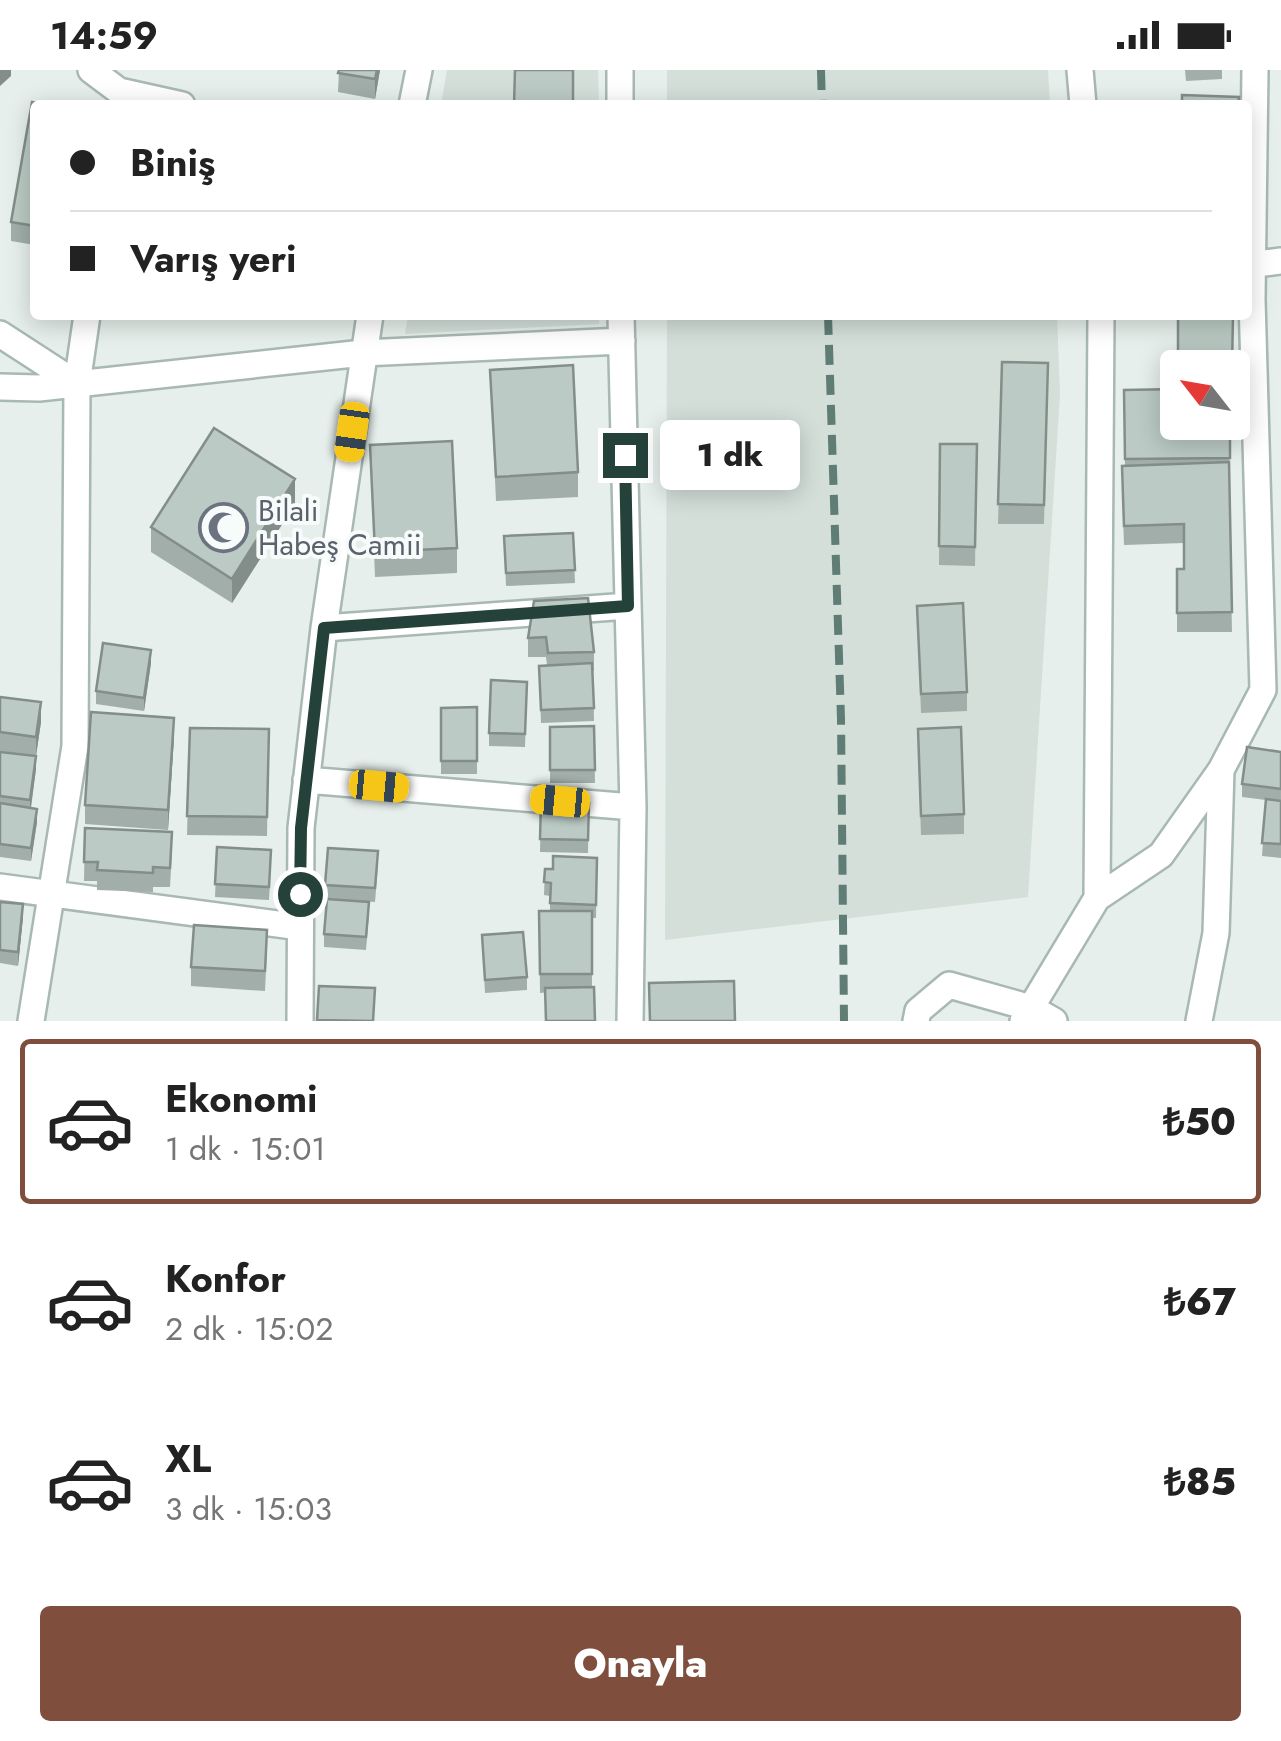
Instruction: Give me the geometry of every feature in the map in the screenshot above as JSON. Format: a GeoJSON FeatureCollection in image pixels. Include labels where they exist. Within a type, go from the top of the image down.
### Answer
{"type":"FeatureCollection","features":[{"type":"Feature","properties":{"kind":"street"},"geometry":{"type":"LineString","coordinates":[[91,70],[120,88],[164,100]]}},
{"type":"Feature","properties":{"kind":"street"},"geometry":{"type":"LineString","coordinates":[[413,100],[420,70]]}},
{"type":"Feature","properties":{"kind":"street"},"geometry":{"type":"LineString","coordinates":[[620,70],[620,100]]}},
{"type":"Feature","properties":{"kind":"street"},"geometry":{"type":"LineString","coordinates":[[1080,70],[1083,100]]}},
{"type":"Feature","properties":{"kind":"street"},"geometry":{"type":"LineString","coordinates":[[1252,187],[1255,70]]}},
{"type":"Feature","properties":{"kind":"street"},"geometry":{"type":"LineString","coordinates":[[1252,265],[1281,261]]}},
{"type":"Feature","properties":{"kind":"street"},"geometry":{"type":"LineString","coordinates":[[32,1021],[75,746],[77,384],[86,320]]}},
{"type":"Feature","properties":{"kind":"street"},"geometry":{"type":"LineString","coordinates":[[300,1021],[301,828],[324,628],[369,320]]}},
{"type":"Feature","properties":{"kind":"street"},"geometry":{"type":"LineString","coordinates":[[916,1021],[918,1011],[949,985],[1036,1016],[1097,898],[1101,320]]}},
{"type":"Feature","properties":{"kind":"street"},"geometry":{"type":"LineString","coordinates":[[1252,320],[1263,690]]}},
{"type":"Feature","properties":{"kind":"street"},"geometry":{"type":"LineString","coordinates":[[0,388],[40,388],[622,328],[633,807],[630,1021]]}},
{"type":"Feature","properties":{"kind":"street"},"geometry":{"type":"LineString","coordinates":[[0,334],[77,384]]}},
{"type":"Feature","properties":{"kind":"street"},"geometry":{"type":"LineString","coordinates":[[324,628],[628,606]]}},
{"type":"Feature","properties":{"kind":"street"},"geometry":{"type":"LineString","coordinates":[[1097,898],[1161,854],[1221,770],[1263,690],[1281,670]]}},
{"type":"Feature","properties":{"kind":"street"},"geometry":{"type":"LineString","coordinates":[[1200,1021],[1216,933],[1221,770]]}},
{"type":"Feature","properties":{"kind":"street"},"geometry":{"type":"LineString","coordinates":[[306,780],[633,807]]}},
{"type":"Feature","properties":{"kind":"street"},"geometry":{"type":"LineString","coordinates":[[0,888],[300,927]]}},
{"type":"Feature","properties":{"kind":"shaded area"},"geometry":{"type":"Polygon","coordinates":[[[447,70],[598,70],[599,100],[442,100],[447,70]]]}},
{"type":"Feature","properties":{"kind":"shaded area"},"geometry":{"type":"Polygon","coordinates":[[[667,70],[1048,70],[1050,100],[667,100],[667,70]]]}},
{"type":"Feature","properties":{"kind":"shaded area"},"geometry":{"type":"Polygon","coordinates":[[[407,320],[599,320],[599,324],[405,334],[407,320]]]}},
{"type":"Feature","properties":{"kind":"shaded area"},"geometry":{"type":"Polygon","coordinates":[[[667,320],[1057,320],[1060,394],[1028,897],[665,940],[667,320]]]}},
{"type":"Feature","properties":{"kind":"building"},"geometry":{"type":"Polygon","coordinates":[[[377,70],[375,79],[338,73],[377,70]]]}},
{"type":"Feature","properties":{"kind":"building"},"geometry":{"type":"Polygon","coordinates":[[[515,70],[573,70],[573,100],[514,100],[515,70]]]}},
{"type":"Feature","properties":{"kind":"building"},"geometry":{"type":"Polygon","coordinates":[[[1182,95],[1239,97],[1239,100],[1182,100],[1182,95]]]}},
{"type":"Feature","properties":{"kind":"building"},"geometry":{"type":"Polygon","coordinates":[[[30,113],[30,225],[11,222],[30,113]]]}},
{"type":"Feature","properties":{"kind":"building"},"geometry":{"type":"Polygon","coordinates":[[[1178,320],[1233,320],[1232,350],[1178,350],[1178,320]]]}},
{"type":"Feature","properties":{"kind":"building"},"geometry":{"type":"Polygon","coordinates":[[[1002,362],[1048,363],[1044,505],[998,504],[1002,362]]]}},
{"type":"Feature","properties":{"kind":"building"},"geometry":{"type":"Polygon","coordinates":[[[573,365],[578,472],[496,477],[490,370],[573,365]]]}},
{"type":"Feature","properties":{"kind":"building"},"geometry":{"type":"Polygon","coordinates":[[[1160,389],[1160,440],[1230,440],[1230,458],[1125,459],[1124,390],[1160,389]]]}},
{"type":"Feature","properties":{"kind":"building","name":"Bilali Habeş Camii"},"geometry":{"type":"Polygon","coordinates":[[[214,428],[295,479],[232,579],[151,527],[214,428]]]}},
{"type":"Feature","properties":{"kind":"building"},"geometry":{"type":"Polygon","coordinates":[[[452,441],[457,548],[375,552],[370,445],[452,441]]]}},
{"type":"Feature","properties":{"kind":"building"},"geometry":{"type":"Polygon","coordinates":[[[940,444],[977,444],[975,547],[939,546],[940,444]]]}},
{"type":"Feature","properties":{"kind":"building"},"geometry":{"type":"Polygon","coordinates":[[[1229,462],[1232,612],[1177,613],[1177,569],[1184,569],[1184,524],[1124,526],[1122,466],[1229,462]]]}},
{"type":"Feature","properties":{"kind":"building"},"geometry":{"type":"Polygon","coordinates":[[[573,533],[575,570],[506,573],[504,536],[573,533]]]}},
{"type":"Feature","properties":{"kind":"building"},"geometry":{"type":"Polygon","coordinates":[[[588,598],[594,652],[548,653],[546,637],[528,638],[534,601],[588,598]]]}},
{"type":"Feature","properties":{"kind":"building"},"geometry":{"type":"Polygon","coordinates":[[[963,603],[967,692],[921,694],[917,606],[963,603]]]}},
{"type":"Feature","properties":{"kind":"building"},"geometry":{"type":"Polygon","coordinates":[[[103,643],[151,650],[144,698],[96,691],[103,643]]]}},
{"type":"Feature","properties":{"kind":"building"},"geometry":{"type":"Polygon","coordinates":[[[592,663],[594,708],[541,710],[539,666],[592,663]]]}},
{"type":"Feature","properties":{"kind":"building"},"geometry":{"type":"Polygon","coordinates":[[[491,680],[527,682],[525,734],[489,733],[491,680]]]}},
{"type":"Feature","properties":{"kind":"building"},"geometry":{"type":"Polygon","coordinates":[[[0,697],[41,702],[36,737],[0,732],[0,697]]]}},
{"type":"Feature","properties":{"kind":"building"},"geometry":{"type":"Polygon","coordinates":[[[477,707],[477,761],[441,761],[441,708],[477,707]]]}},
{"type":"Feature","properties":{"kind":"building"},"geometry":{"type":"Polygon","coordinates":[[[91,712],[174,718],[168,810],[85,805],[91,712]]]}},
{"type":"Feature","properties":{"kind":"building"},"geometry":{"type":"Polygon","coordinates":[[[594,726],[595,770],[550,770],[550,727],[594,726]]]}},
{"type":"Feature","properties":{"kind":"building"},"geometry":{"type":"Polygon","coordinates":[[[961,727],[964,814],[921,816],[918,729],[961,727]]]}},
{"type":"Feature","properties":{"kind":"building"},"geometry":{"type":"Polygon","coordinates":[[[190,728],[269,729],[267,817],[187,816],[190,728]]]}},
{"type":"Feature","properties":{"kind":"building"},"geometry":{"type":"Polygon","coordinates":[[[1247,747],[1281,752],[1281,789],[1242,784],[1247,747]]]}},
{"type":"Feature","properties":{"kind":"building"},"geometry":{"type":"Polygon","coordinates":[[[0,752],[36,756],[30,800],[0,796],[0,752]]]}},
{"type":"Feature","properties":{"kind":"building"},"geometry":{"type":"Polygon","coordinates":[[[1266,799],[1281,801],[1281,844],[1262,843],[1266,799]]]}},
{"type":"Feature","properties":{"kind":"building"},"geometry":{"type":"Polygon","coordinates":[[[541,801],[589,803],[588,840],[540,839],[541,801]]]}},
{"type":"Feature","properties":{"kind":"building"},"geometry":{"type":"Polygon","coordinates":[[[0,803],[37,809],[31,848],[0,844],[0,803]]]}},
{"type":"Feature","properties":{"kind":"building"},"geometry":{"type":"Polygon","coordinates":[[[85,828],[172,832],[170,868],[153,867],[153,873],[97,870],[98,862],[84,862],[85,828]]]}},
{"type":"Feature","properties":{"kind":"building"},"geometry":{"type":"Polygon","coordinates":[[[217,847],[271,850],[269,887],[215,884],[217,847]]]}},
{"type":"Feature","properties":{"kind":"building"},"geometry":{"type":"Polygon","coordinates":[[[328,848],[378,851],[375,888],[325,885],[328,848]]]}},
{"type":"Feature","properties":{"kind":"building"},"geometry":{"type":"Polygon","coordinates":[[[553,856],[597,858],[596,905],[550,903],[551,883],[544,882],[545,869],[553,869],[553,856]]]}},
{"type":"Feature","properties":{"kind":"building"},"geometry":{"type":"Polygon","coordinates":[[[327,899],[369,902],[366,937],[324,934],[327,899]]]}},
{"type":"Feature","properties":{"kind":"building"},"geometry":{"type":"Polygon","coordinates":[[[0,902],[23,904],[18,952],[0,950],[0,902]]]}},
{"type":"Feature","properties":{"kind":"building"},"geometry":{"type":"Polygon","coordinates":[[[539,911],[592,911],[592,974],[540,974],[539,911]]]}},
{"type":"Feature","properties":{"kind":"building"},"geometry":{"type":"Polygon","coordinates":[[[194,925],[267,930],[265,971],[191,967],[194,925]]]}},
{"type":"Feature","properties":{"kind":"building"},"geometry":{"type":"Polygon","coordinates":[[[523,932],[527,977],[485,980],[482,935],[523,932]]]}},
{"type":"Feature","properties":{"kind":"building"},"geometry":{"type":"Polygon","coordinates":[[[734,981],[735,1021],[650,1021],[649,983],[734,981]]]}},
{"type":"Feature","properties":{"kind":"building"},"geometry":{"type":"Polygon","coordinates":[[[319,986],[375,988],[373,1021],[317,1020],[319,986]]]}},
{"type":"Feature","properties":{"kind":"building"},"geometry":{"type":"Polygon","coordinates":[[[594,987],[595,1021],[546,1021],[545,988],[594,987]]]}},
{"type":"Feature","properties":{"kind":"railway"},"geometry":{"type":"LineString","coordinates":[[821,70],[822,100]]}},
{"type":"Feature","properties":{"kind":"railway"},"geometry":{"type":"LineString","coordinates":[[828,320],[841,719],[844,1021]]}},
{"type":"Feature","properties":{"kind":"place","name":"Bilali Habeş Camii"},"geometry":{"type":"Point","coordinates":[223,528]}},
{"type":"Feature","properties":{"kind":"route"},"geometry":{"type":"LineString","coordinates":[[300,894],[301,828],[324,628],[628,606],[625,455]]}}]}
